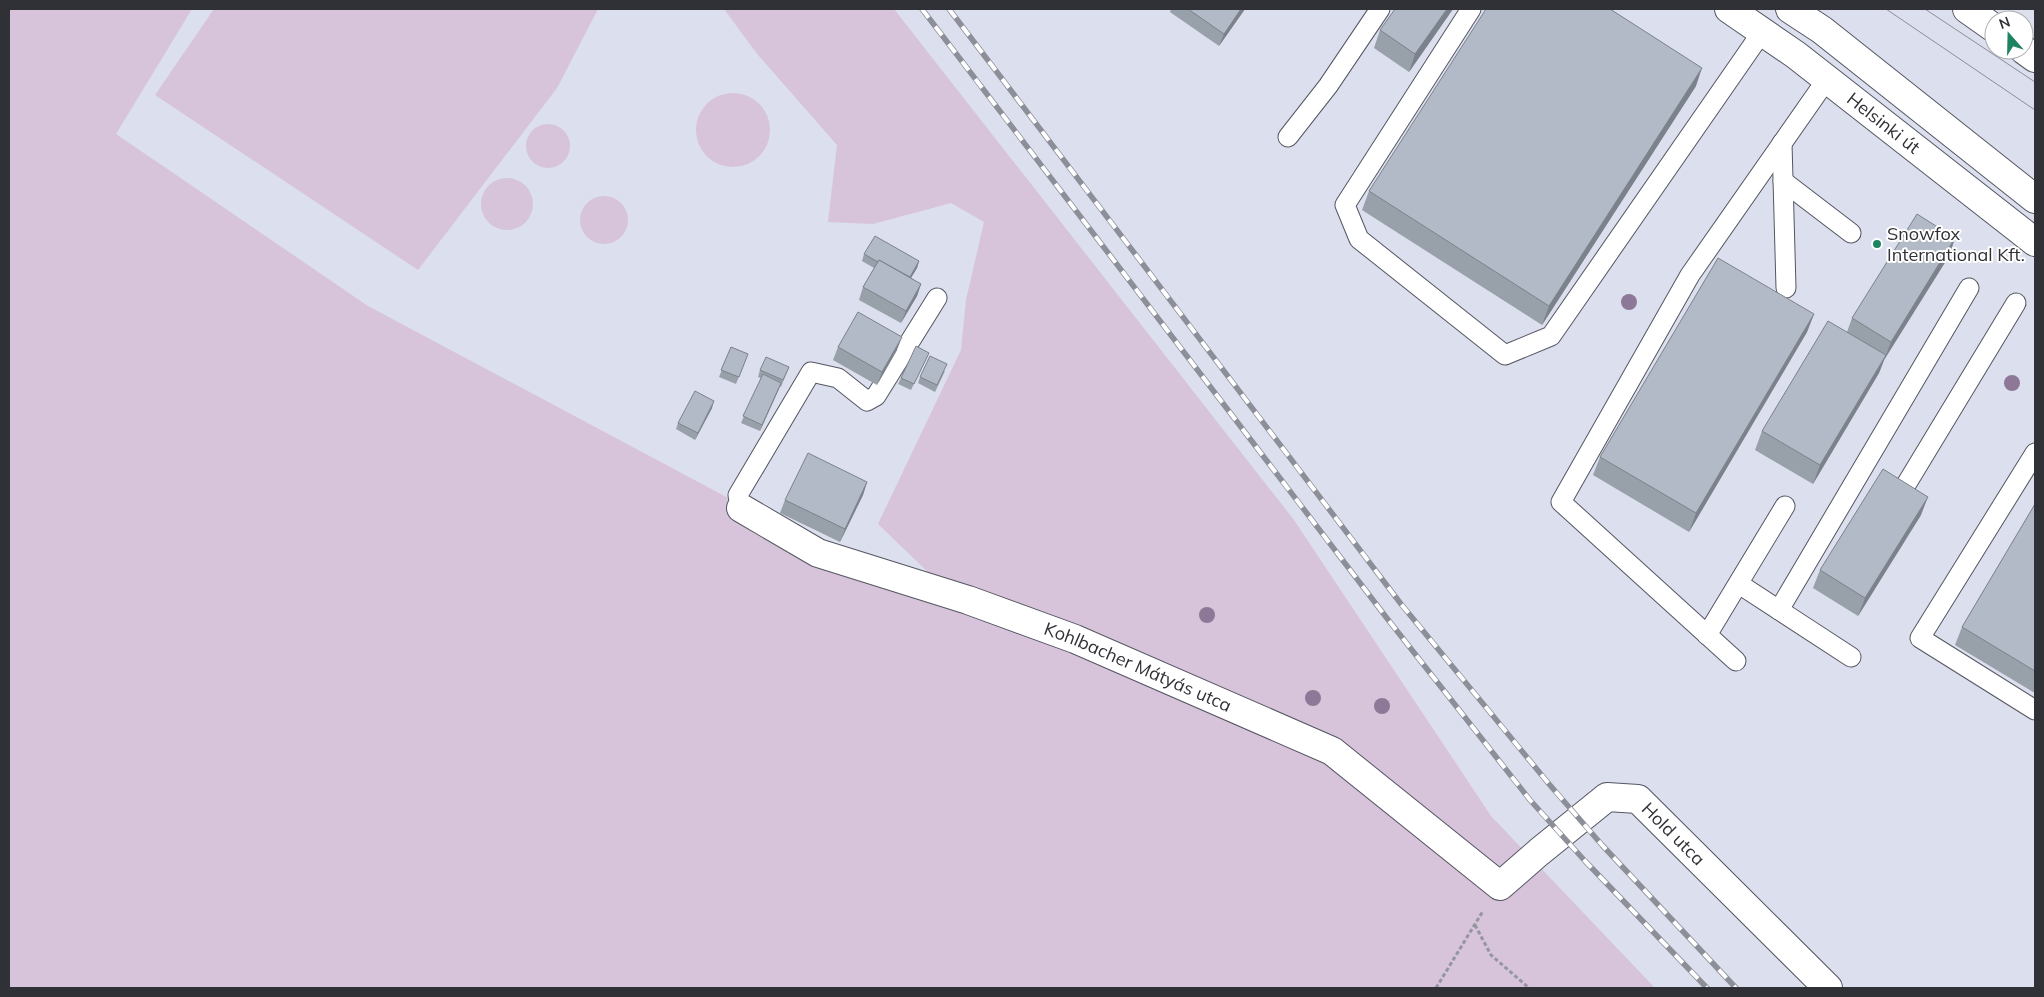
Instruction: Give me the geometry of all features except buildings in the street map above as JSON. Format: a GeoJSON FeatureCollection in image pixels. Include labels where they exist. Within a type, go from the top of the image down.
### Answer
{"type":"FeatureCollection","features":[{"type":"Feature","properties":{"kind":"street","name":"Helsinki út"},"geometry":{"type":"LineString","coordinates":[[1729,9],[1827,79],[2035,242]]}},
{"type":"Feature","properties":{"kind":"street","name":"Helsinki út"},"geometry":{"type":"LineString","coordinates":[[1790,9],[1822,30],[2035,199]]}},
{"type":"Feature","properties":{"kind":"street"},"geometry":{"type":"LineString","coordinates":[[1967,9],[1984,21]]}},
{"type":"Feature","properties":{"kind":"street","name":"Kohlbacher Mátyás utca"},"geometry":{"type":"LineString","coordinates":[[741,508],[818,552],[968,600],[1075,640],[1332,752],[1500,886]]}},
{"type":"Feature","properties":{"kind":"street","name":"Hold utca"},"geometry":{"type":"LineString","coordinates":[[1500,886],[1607,797],[1638,800],[1828,988]]}},
{"type":"Feature","properties":{"kind":"lane"},"geometry":{"type":"LineString","coordinates":[[1288,137],[1328,86],[1380,9]]}},
{"type":"Feature","properties":{"kind":"lane"},"geometry":{"type":"LineString","coordinates":[[1471,9],[1345,205],[1359,239],[1505,356],[1551,336],[1762,32]]}},
{"type":"Feature","properties":{"kind":"lane"},"geometry":{"type":"LineString","coordinates":[[1736,661],[1561,502],[1690,275],[1827,79]]}},
{"type":"Feature","properties":{"kind":"lane"},"geometry":{"type":"LineString","coordinates":[[1782,143],[1786,288]]}},
{"type":"Feature","properties":{"kind":"lane"},"geometry":{"type":"LineString","coordinates":[[1783,181],[1851,233]]}},
{"type":"Feature","properties":{"kind":"lane"},"geometry":{"type":"LineString","coordinates":[[1779,610],[1969,288]]}},
{"type":"Feature","properties":{"kind":"lane"},"geometry":{"type":"LineString","coordinates":[[741,508],[738,495],[811,372],[838,378],[867,401],[876,396],[937,298]]}},
{"type":"Feature","properties":{"kind":"lane"},"geometry":{"type":"LineString","coordinates":[[1904,488],[2016,303]]}},
{"type":"Feature","properties":{"kind":"lane"},"geometry":{"type":"LineString","coordinates":[[2035,452],[1920,638],[2035,710]]}},
{"type":"Feature","properties":{"kind":"lane"},"geometry":{"type":"LineString","coordinates":[[1707,635],[1786,506]]}},
{"type":"Feature","properties":{"kind":"lane"},"geometry":{"type":"LineString","coordinates":[[1739,584],[1851,657]]}},
{"type":"Feature","properties":{"kind":"path"},"geometry":{"type":"LineString","coordinates":[[1436,988],[1474,924],[1500,886]]}},
{"type":"Feature","properties":{"kind":"path"},"geometry":{"type":"LineString","coordinates":[[1474,924],[1490,955],[1529,988]]}},
{"type":"Feature","properties":{"kind":"shaded area"},"geometry":{"type":"Polygon","coordinates":[[[9,9],[192,9],[116,134],[368,306],[792,532],[930,574],[878,524],[961,350],[966,300],[984,222],[951,203],[873,224],[828,222],[837,145],[758,55],[724,9],[894,9],[1294,520],[1491,816],[1655,988],[9,988],[9,9]]]}},
{"type":"Feature","properties":{"kind":"shaded area"},"geometry":{"type":"Polygon","coordinates":[[[214,9],[598,9],[557,88],[418,270],[155,95],[214,9]]]}},
{"type":"Feature","properties":{"kind":"shaded area"},"geometry":{"type":"Polygon","coordinates":[[[733,93],[747,96],[759,104],[767,116],[770,130],[767,144],[759,156],[747,164],[733,167],[719,164],[707,156],[699,144],[696,130],[699,116],[707,104],[719,96],[733,93]]]}},
{"type":"Feature","properties":{"kind":"shaded area"},"geometry":{"type":"Polygon","coordinates":[[[544,124],[552,124],[564,130],[570,146],[564,162],[552,168],[544,168],[532,162],[526,150],[526,142],[532,130],[544,124]]]}},
{"type":"Feature","properties":{"kind":"shaded area"},"geometry":{"type":"Polygon","coordinates":[[[507,178],[521,182],[529,190],[533,204],[529,218],[521,226],[507,230],[493,226],[485,218],[481,204],[485,190],[493,182],[507,178]]]}},
{"type":"Feature","properties":{"kind":"shaded area"},"geometry":{"type":"Polygon","coordinates":[[[599,196],[609,196],[621,203],[628,215],[628,225],[621,237],[609,244],[599,244],[591,240],[584,233],[580,225],[580,215],[584,207],[591,200],[599,196]]]}},
{"type":"Feature","properties":{"kind":"tram line"},"geometry":{"type":"LineString","coordinates":[[1886,9],[2035,110]]}},
{"type":"Feature","properties":{"kind":"tram line"},"geometry":{"type":"LineString","coordinates":[[1925,9],[2035,82]]}},
{"type":"Feature","properties":{"kind":"railway"},"geometry":{"type":"LineString","coordinates":[[922,9],[1386,617],[1530,800],[1585,861],[1707,988]]}},
{"type":"Feature","properties":{"kind":"railway"},"geometry":{"type":"LineString","coordinates":[[949,9],[1401,604],[1549,784],[1602,845],[1736,988]]}},
{"type":"Feature","properties":{"kind":"place","name":"Snowfox International Kft."},"geometry":{"type":"Point","coordinates":[1877,244]}}]}
